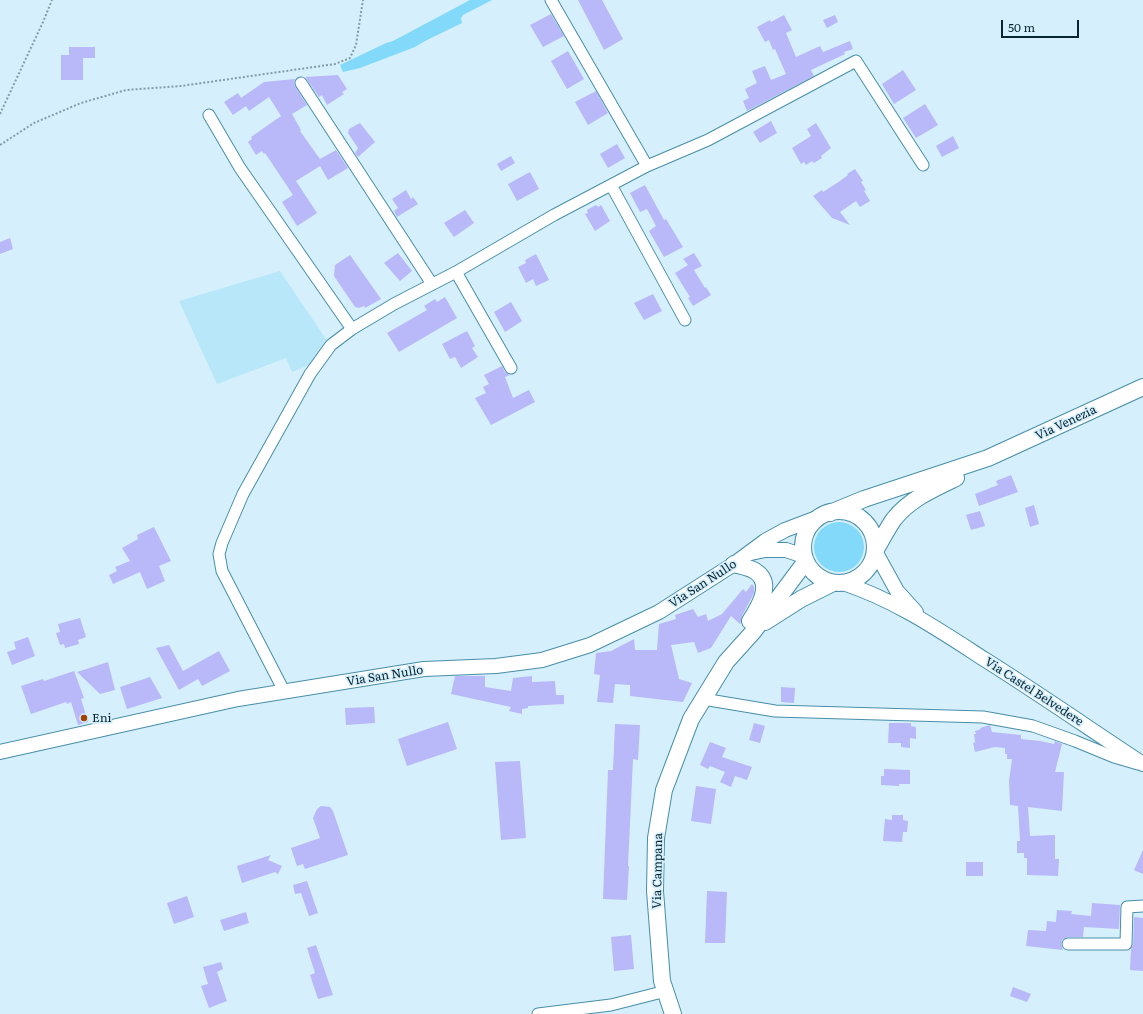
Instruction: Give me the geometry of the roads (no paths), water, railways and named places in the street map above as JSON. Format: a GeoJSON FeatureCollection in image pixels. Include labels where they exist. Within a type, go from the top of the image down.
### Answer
{"type":"FeatureCollection","features":[{"type":"Feature","properties":{"kind":"main road","name":"Via Venezia"},"geometry":{"type":"LineString","coordinates":[[826,514],[864,499],[988,458],[1143,387]]}},
{"type":"Feature","properties":{"kind":"main road","name":"Via Venezia"},"geometry":{"type":"LineString","coordinates":[[875,551],[894,519],[912,502],[928,491],[955,478],[988,458]]}},
{"type":"Feature","properties":{"kind":"main road"},"geometry":{"type":"LineString","coordinates":[[838,583],[823,580],[814,574],[805,559],[803,546],[806,533],[814,521],[826,514],[840,511],[859,517],[872,532],[875,541],[875,551]]}},
{"type":"Feature","properties":{"kind":"main road","name":"Via Campana"},"geometry":{"type":"LineString","coordinates":[[753,632],[781,611],[801,599],[838,583],[855,580],[865,573],[872,563],[875,551]]}},
{"type":"Feature","properties":{"kind":"main road","name":"Via Campana"},"geometry":{"type":"LineString","coordinates":[[673,1014],[662,981],[655,891],[656,838],[664,790],[691,719],[703,699],[726,662],[753,632],[805,559]]}},
{"type":"Feature","properties":{"kind":"main road"},"geometry":{"type":"LineString","coordinates":[[726,662],[763,597],[764,581],[760,575],[754,570],[734,564]]}},
{"type":"Feature","properties":{"kind":"street"},"geometry":{"type":"LineString","coordinates":[[551,0],[647,166]]}},
{"type":"Feature","properties":{"kind":"street"},"geometry":{"type":"LineString","coordinates":[[284,692],[222,571],[219,554],[222,543],[243,494],[310,374],[331,345],[352,329],[456,272],[554,215],[647,166],[708,140],[856,61],[923,165]]}},
{"type":"Feature","properties":{"kind":"street"},"geometry":{"type":"LineString","coordinates":[[301,83],[432,284]]}},
{"type":"Feature","properties":{"kind":"street"},"geometry":{"type":"LineString","coordinates":[[209,115],[240,168],[352,329]]}},
{"type":"Feature","properties":{"kind":"street"},"geometry":{"type":"LineString","coordinates":[[611,185],[685,320]]}},
{"type":"Feature","properties":{"kind":"street"},"geometry":{"type":"LineString","coordinates":[[456,272],[511,368]]}},
{"type":"Feature","properties":{"kind":"street","name":"Via San Nullo"},"geometry":{"type":"LineString","coordinates":[[0,752],[238,699],[424,670],[496,666],[542,660],[590,644],[659,612],[734,564],[765,541],[785,530],[826,514]]}},
{"type":"Feature","properties":{"kind":"street","name":"Via San Nullo"},"geometry":{"type":"LineString","coordinates":[[750,553],[765,550],[786,550],[805,559]]}},
{"type":"Feature","properties":{"kind":"street"},"geometry":{"type":"LineString","coordinates":[[875,551],[896,591],[925,620]]}},
{"type":"Feature","properties":{"kind":"street"},"geometry":{"type":"LineString","coordinates":[[838,583],[864,590],[925,620]]}},
{"type":"Feature","properties":{"kind":"street","name":"Via Castel Belvedere"},"geometry":{"type":"LineString","coordinates":[[925,620],[1080,721],[1143,765]]}},
{"type":"Feature","properties":{"kind":"street"},"geometry":{"type":"LineString","coordinates":[[703,699],[775,711],[983,717],[1033,726],[1114,757],[1143,765]]}},
{"type":"Feature","properties":{"kind":"street"},"geometry":{"type":"LineString","coordinates":[[1068,944],[1126,944],[1127,907],[1143,906]]}},
{"type":"Feature","properties":{"kind":"street"},"geometry":{"type":"LineString","coordinates":[[538,1014],[611,1004],[666,991]]}},
{"type":"Feature","properties":{"kind":"place","name":"Eni"},"geometry":{"type":"Point","coordinates":[84,718]}}]}
